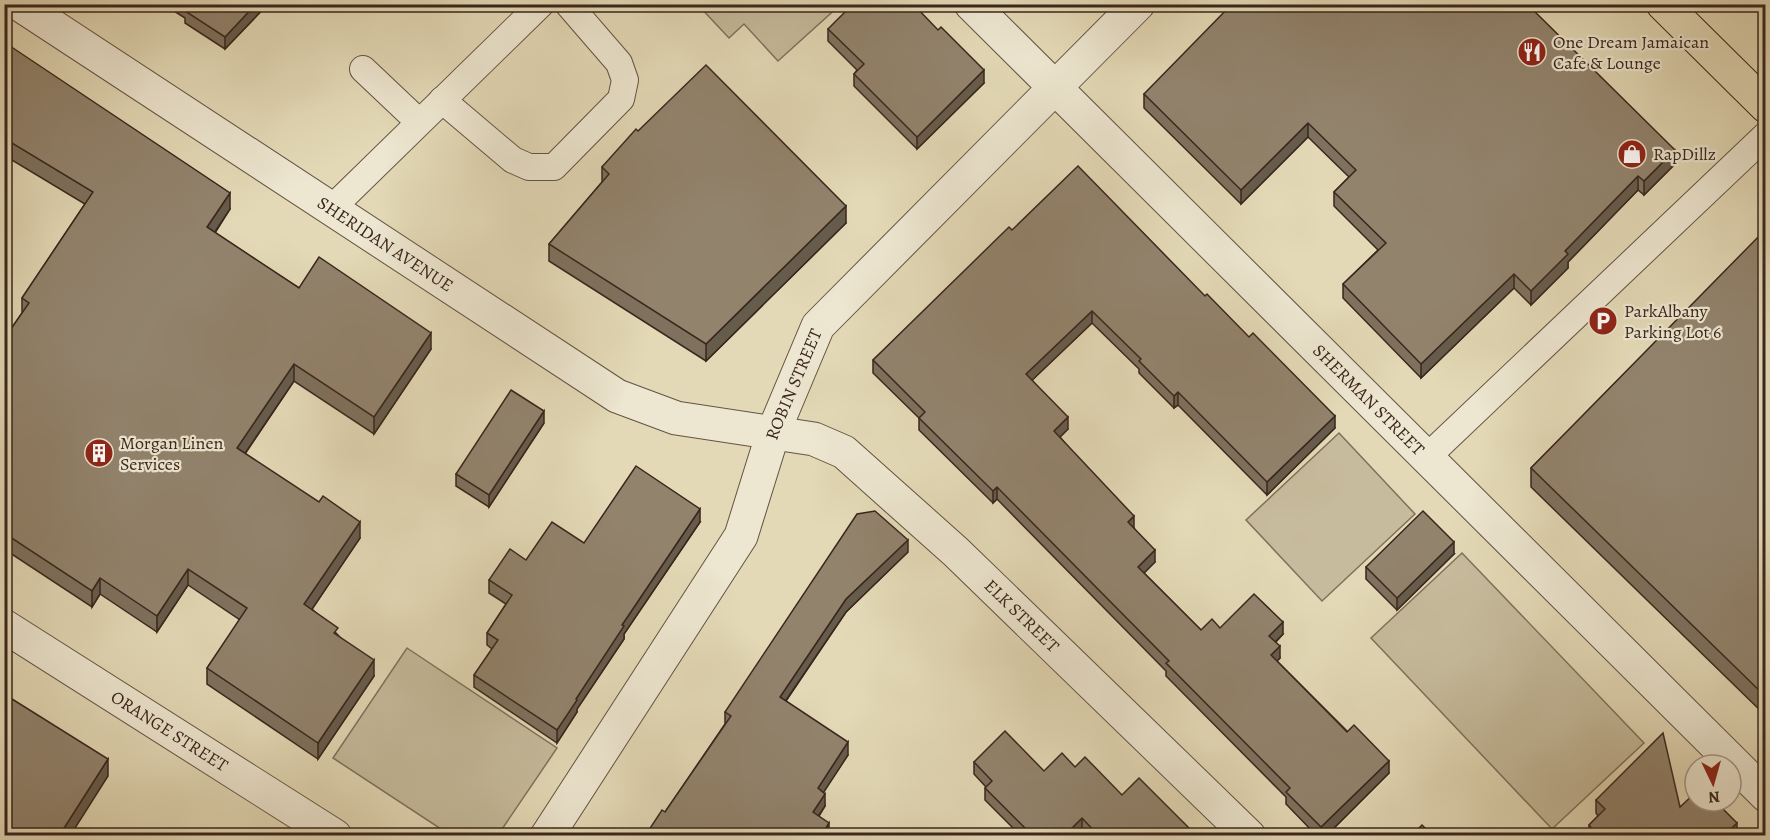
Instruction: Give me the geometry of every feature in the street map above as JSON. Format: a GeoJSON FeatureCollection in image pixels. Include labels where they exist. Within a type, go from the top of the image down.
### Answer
{"type":"FeatureCollection","features":[{"type":"Feature","properties":{"kind":"main road"},"geometry":{"type":"LineString","coordinates":[[1663,4],[1766,106]]}},
{"type":"Feature","properties":{"kind":"street","name":"SHERIDAN AVENUE"},"geometry":{"type":"LineString","coordinates":[[19,4],[617,396],[676,418],[773,433]]}},
{"type":"Feature","properties":{"kind":"street","name":"SHERMAN STREET"},"geometry":{"type":"LineString","coordinates":[[971,4],[1764,792]]}},
{"type":"Feature","properties":{"kind":"street","name":"ROBIN STREET"},"geometry":{"type":"LineString","coordinates":[[547,836],[741,536],[773,433],[818,327],[1138,4]]}},
{"type":"Feature","properties":{"kind":"street","name":"ELK STREET"},"geometry":{"type":"LineString","coordinates":[[773,433],[814,439],[844,452],[956,552],[1249,836]]}},
{"type":"Feature","properties":{"kind":"street","name":"ORANGE STREET"},"geometry":{"type":"LineString","coordinates":[[4,626],[335,836]]}},
{"type":"Feature","properties":{"kind":"lane"},"geometry":{"type":"LineString","coordinates":[[332,209],[541,4]]}},
{"type":"Feature","properties":{"kind":"lane"},"geometry":{"type":"LineString","coordinates":[[442,99],[513,160],[529,167],[554,167],[621,99],[625,80],[619,63],[568,4]]}},
{"type":"Feature","properties":{"kind":"lane"},"geometry":{"type":"LineString","coordinates":[[363,69],[419,123]]}},
{"type":"Feature","properties":{"kind":"lane"},"geometry":{"type":"LineString","coordinates":[[1426,458],[1766,135]]}},
{"type":"Feature","properties":{"kind":"shaded area"},"geometry":{"type":"Polygon","coordinates":[[[698,5],[840,5],[778,61],[744,24],[729,38],[698,5]]]}},
{"type":"Feature","properties":{"kind":"shaded area"},"geometry":{"type":"Polygon","coordinates":[[[1339,433],[1415,514],[1322,601],[1246,520],[1339,433]]]}},
{"type":"Feature","properties":{"kind":"shaded area"},"geometry":{"type":"Polygon","coordinates":[[[1462,553],[1644,743],[1552,829],[1371,638],[1462,553]]]}},
{"type":"Feature","properties":{"kind":"shaded area"},"geometry":{"type":"Polygon","coordinates":[[[407,648],[557,748],[498,835],[450,835],[333,758],[407,648]]]}},
{"type":"Feature","properties":{"kind":"building"},"geometry":{"type":"Polygon","coordinates":[[[184,4],[256,4],[225,37],[185,11],[189,8],[184,4]]]}},
{"type":"Feature","properties":{"kind":"building"},"geometry":{"type":"Polygon","coordinates":[[[853,4],[913,4],[938,30],[941,27],[984,70],[917,137],[854,74],[864,64],[828,29],[853,4]]]}},
{"type":"Feature","properties":{"kind":"building"},"geometry":{"type":"Polygon","coordinates":[[[1232,4],[1527,4],[1675,150],[1644,181],[1638,176],[1565,251],[1568,254],[1531,291],[1514,274],[1421,364],[1343,284],[1386,243],[1334,192],[1356,170],[1308,123],[1241,190],[1144,94],[1232,4]]]}},
{"type":"Feature","properties":{"kind":"building"},"geometry":{"type":"Polygon","coordinates":[[[4,42],[230,193],[207,227],[299,288],[319,257],[431,333],[374,417],[294,364],[237,448],[319,502],[323,496],[360,522],[304,604],[338,628],[334,633],[374,660],[318,743],[207,668],[247,608],[188,569],[157,616],[100,578],[92,591],[4,533],[4,339],[29,303],[22,298],[93,192],[12,143],[4,154],[4,42]]]}},
{"type":"Feature","properties":{"kind":"building"},"geometry":{"type":"Polygon","coordinates":[[[706,65],[846,206],[706,344],[549,244],[609,174],[602,167],[636,129],[638,131],[706,65]]]}},
{"type":"Feature","properties":{"kind":"building"},"geometry":{"type":"Polygon","coordinates":[[[1078,166],[1205,296],[1207,294],[1249,337],[1253,333],[1335,416],[1267,482],[1178,392],[1174,396],[1139,361],[1141,359],[1092,311],[1026,374],[1068,417],[1054,431],[1134,516],[1128,522],[1155,550],[1138,567],[1201,630],[1212,619],[1220,628],[1254,594],[1283,622],[1269,636],[1280,646],[1271,655],[1347,732],[1354,725],[1389,761],[1321,827],[1286,792],[1290,788],[1166,663],[1169,661],[997,487],[993,491],[919,418],[925,412],[873,360],[1009,227],[1012,230],[1078,166]]]}},
{"type":"Feature","properties":{"kind":"building"},"geometry":{"type":"Polygon","coordinates":[[[1766,231],[1766,697],[1531,468],[1766,231]]]}},
{"type":"Feature","properties":{"kind":"building"},"geometry":{"type":"Polygon","coordinates":[[[511,390],[544,411],[489,495],[456,474],[511,390]]]}},
{"type":"Feature","properties":{"kind":"building"},"geometry":{"type":"Polygon","coordinates":[[[636,466],[700,509],[622,625],[624,626],[557,730],[474,675],[498,640],[487,633],[512,595],[489,580],[510,549],[526,560],[552,522],[584,543],[636,466]]]}},
{"type":"Feature","properties":{"kind":"building"},"geometry":{"type":"Polygon","coordinates":[[[875,511],[908,540],[846,599],[780,697],[848,742],[818,788],[825,794],[813,812],[829,823],[821,836],[645,836],[662,810],[665,812],[731,716],[725,712],[857,514],[875,511]]]}},
{"type":"Feature","properties":{"kind":"building"},"geometry":{"type":"Polygon","coordinates":[[[1423,511],[1454,542],[1397,598],[1366,567],[1423,511]]]}},
{"type":"Feature","properties":{"kind":"building"},"geometry":{"type":"Polygon","coordinates":[[[4,694],[108,759],[59,836],[4,836],[4,694]]]}},
{"type":"Feature","properties":{"kind":"building"},"geometry":{"type":"Polygon","coordinates":[[[1005,731],[1044,771],[1062,753],[1075,767],[1085,757],[1122,795],[1139,778],[1197,836],[1099,836],[1082,818],[1064,836],[1033,836],[985,788],[992,781],[974,762],[1005,731]]]}},
{"type":"Feature","properties":{"kind":"building"},"geometry":{"type":"Polygon","coordinates":[[[1663,733],[1680,807],[1683,804],[1683,813],[1727,813],[1737,823],[1723,836],[1599,836],[1589,825],[1605,809],[1596,800],[1663,733]]]}},
{"type":"Feature","properties":{"kind":"building"},"geometry":{"type":"Polygon","coordinates":[[[1422,825],[1433,836],[1411,836],[1422,825]]]}},
{"type":"Feature","properties":{"kind":"place","name":"One Dream Jamaican Cafe & Lounge"},"geometry":{"type":"Point","coordinates":[1532,52]}},
{"type":"Feature","properties":{"kind":"place","name":"RapDillz"},"geometry":{"type":"Point","coordinates":[1632,154]}},
{"type":"Feature","properties":{"kind":"place","name":"ParkAlbany Parking Lot 6"},"geometry":{"type":"Point","coordinates":[1603,321]}},
{"type":"Feature","properties":{"kind":"place","name":"Morgan Linen Services"},"geometry":{"type":"Point","coordinates":[99,453]}}]}
